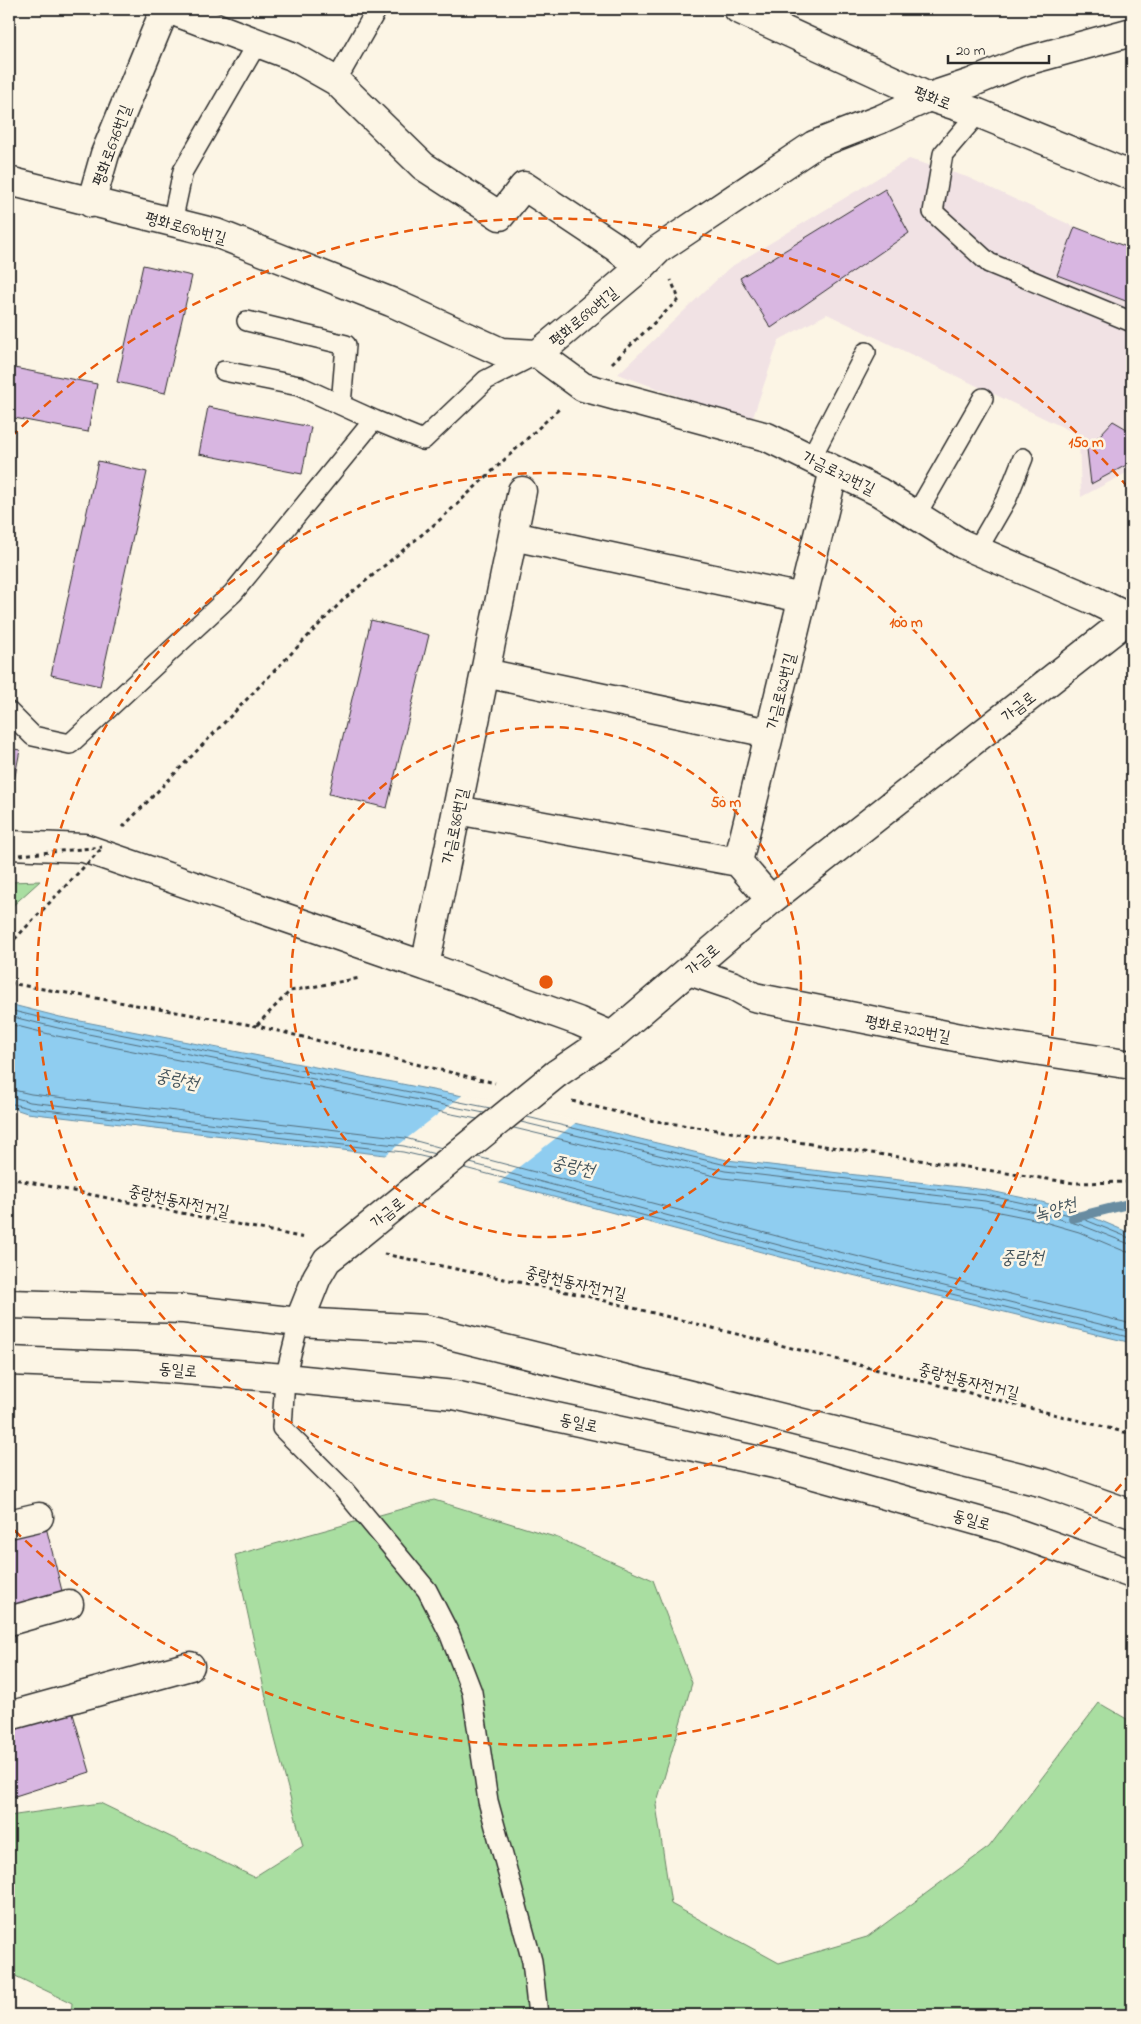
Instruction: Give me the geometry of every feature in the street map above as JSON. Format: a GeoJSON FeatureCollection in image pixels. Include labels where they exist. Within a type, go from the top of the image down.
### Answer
{"type":"FeatureCollection","features":[{"type":"Feature","properties":{"kind":"street"},"geometry":{"type":"LineString","coordinates":[[167,9],[292,56],[336,81],[423,166],[500,216],[524,186],[614,246],[650,258]]}},
{"type":"Feature","properties":{"kind":"street","name":"평화로676번길"},"geometry":{"type":"LineString","coordinates":[[9,181],[91,203],[105,154],[167,9]]}},
{"type":"Feature","properties":{"kind":"street","name":"평화로"},"geometry":{"type":"LineString","coordinates":[[738,9],[929,97],[978,113],[1132,176]]}},
{"type":"Feature","properties":{"kind":"street","name":"평화로690번길"},"geometry":{"type":"LineString","coordinates":[[91,203],[216,233],[391,302],[501,352],[538,354],[650,258],[814,145],[881,119],[929,97],[971,84],[1022,62],[1132,32]]}},
{"type":"Feature","properties":{"kind":"street","name":"가금로72번길"},"geometry":{"type":"LineString","coordinates":[[538,354],[583,387],[767,437],[879,492],[962,544],[1132,618]]}},
{"type":"Feature","properties":{"kind":"street","name":"가금로82번길"},"geometry":{"type":"LineString","coordinates":[[738,862],[802,598],[822,464]]}},
{"type":"Feature","properties":{"kind":"street","name":"가금로86번길"},"geometry":{"type":"LineString","coordinates":[[426,966],[522,491]]}},
{"type":"Feature","properties":{"kind":"street"},"geometry":{"type":"LineString","coordinates":[[513,536],[802,598]]}},
{"type":"Feature","properties":{"kind":"street","name":"가금로"},"geometry":{"type":"LineString","coordinates":[[299,1322],[327,1260],[556,1074],[612,1036],[771,900],[1132,618]]}},
{"type":"Feature","properties":{"kind":"street"},"geometry":{"type":"LineString","coordinates":[[485,673],[769,733]]}},
{"type":"Feature","properties":{"kind":"street"},"geometry":{"type":"LineString","coordinates":[[457,810],[738,862],[771,900]]}},
{"type":"Feature","properties":{"kind":"street"},"geometry":{"type":"LineString","coordinates":[[14,850],[84,848],[426,966],[578,1021],[612,1036]]}},
{"type":"Feature","properties":{"kind":"street","name":"평화로722번길"},"geometry":{"type":"LineString","coordinates":[[689,971],[734,986],[754,997],[976,1041],[1132,1065]]}},
{"type":"Feature","properties":{"kind":"street"},"geometry":{"type":"LineString","coordinates":[[9,1304],[184,1309],[299,1322],[425,1329],[1044,1483],[1132,1514]]}},
{"type":"Feature","properties":{"kind":"street","name":"동일로"},"geometry":{"type":"LineString","coordinates":[[9,1362],[135,1366],[285,1378],[454,1395],[779,1465],[1003,1528],[1132,1574]]}},
{"type":"Feature","properties":{"kind":"street"},"geometry":{"type":"LineString","coordinates":[[9,1524],[39,1517]]}},
{"type":"Feature","properties":{"kind":"street"},"geometry":{"type":"LineString","coordinates":[[9,1620],[69,1604]]}},
{"type":"Feature","properties":{"kind":"street"},"geometry":{"type":"LineString","coordinates":[[9,1716],[190,1666]]}},
{"type":"Feature","properties":{"kind":"lane"},"geometry":{"type":"LineString","coordinates":[[336,81],[377,9]]}},
{"type":"Feature","properties":{"kind":"lane"},"geometry":{"type":"LineString","coordinates":[[172,222],[183,171],[257,43]]}},
{"type":"Feature","properties":{"kind":"lane"},"geometry":{"type":"LineString","coordinates":[[978,113],[942,154],[933,212],[989,263],[1132,322]]}},
{"type":"Feature","properties":{"kind":"lane"},"geometry":{"type":"LineString","coordinates":[[247,320],[346,345],[342,405]]}},
{"type":"Feature","properties":{"kind":"lane"},"geometry":{"type":"LineString","coordinates":[[822,464],[866,352]]}},
{"type":"Feature","properties":{"kind":"lane"},"geometry":{"type":"LineString","coordinates":[[224,371],[299,386],[423,440],[486,380],[538,354]]}},
{"type":"Feature","properties":{"kind":"lane"},"geometry":{"type":"LineString","coordinates":[[916,515],[983,398]]}},
{"type":"Feature","properties":{"kind":"lane"},"geometry":{"type":"LineString","coordinates":[[9,712],[33,736],[70,744],[233,592],[374,420]]}},
{"type":"Feature","properties":{"kind":"lane"},"geometry":{"type":"LineString","coordinates":[[977,550],[1007,498],[1023,458]]}},
{"type":"Feature","properties":{"kind":"lane"},"geometry":{"type":"LineString","coordinates":[[299,1322],[285,1378],[282,1428],[343,1489],[427,1590],[450,1635],[472,1692],[488,1800],[532,1961],[538,2015]]}},
{"type":"Feature","properties":{"kind":"path"},"geometry":{"type":"LineString","coordinates":[[121,830],[344,599],[442,518],[679,299],[650,258]]}},
{"type":"Feature","properties":{"kind":"path"},"geometry":{"type":"LineString","coordinates":[[9,945],[109,841]]}},
{"type":"Feature","properties":{"kind":"path"},"geometry":{"type":"LineString","coordinates":[[14,850],[103,847]]}},
{"type":"Feature","properties":{"kind":"path"},"geometry":{"type":"LineString","coordinates":[[257,1026],[290,991],[367,977]]}},
{"type":"Feature","properties":{"kind":"path","name":"중랑천동자전거길"},"geometry":{"type":"LineString","coordinates":[[9,1178],[312,1240]]}},
{"type":"Feature","properties":{"kind":"path","name":"중랑천동자전거길"},"geometry":{"type":"LineString","coordinates":[[380,1254],[586,1296],[1132,1434]]}},
{"type":"Feature","properties":{"kind":"shaded area"},"geometry":{"type":"Polygon","coordinates":[[[909,159],[967,177],[1075,227],[1132,249],[1132,470],[1081,497],[1079,435],[827,314],[779,340],[751,423],[618,374],[729,268],[909,159]]]}},
{"type":"Feature","properties":{"kind":"green space"},"geometry":{"type":"Polygon","coordinates":[[[40,881],[9,909],[9,882],[40,881]]]}},
{"type":"Feature","properties":{"kind":"green space"},"geometry":{"type":"Polygon","coordinates":[[[434,1500],[558,1538],[653,1580],[692,1683],[656,1805],[671,1904],[779,1963],[867,1937],[989,1847],[1099,1703],[1132,1722],[1132,2015],[71,2015],[72,2003],[9,1973],[9,1816],[100,1803],[254,1877],[303,1846],[275,1739],[235,1555],[434,1500]]]}},
{"type":"Feature","properties":{"kind":"water","name":"중랑천"},"geometry":{"type":"Polygon","coordinates":[[[9,1004],[60,1017],[458,1095],[727,1160],[986,1190],[1038,1201],[1085,1214],[1132,1234],[1132,1343],[803,1263],[402,1157],[27,1113],[9,1107],[9,1004]]]}},
{"type":"Feature","properties":{"kind":"pier"},"geometry":{"type":"Polygon","coordinates":[[[464,1094],[578,1121],[497,1184],[402,1159],[383,1157],[464,1094]]]}},
{"type":"Feature","properties":{"kind":"building"},"geometry":{"type":"Polygon","coordinates":[[[885,189],[909,233],[771,328],[740,278],[885,189]]]}},
{"type":"Feature","properties":{"kind":"building"},"geometry":{"type":"Polygon","coordinates":[[[1075,227],[1132,249],[1131,303],[1057,275],[1075,227]]]}},
{"type":"Feature","properties":{"kind":"building"},"geometry":{"type":"Polygon","coordinates":[[[143,265],[192,276],[165,393],[117,382],[143,265]]]}},
{"type":"Feature","properties":{"kind":"building"},"geometry":{"type":"Polygon","coordinates":[[[9,367],[97,384],[88,432],[9,417],[9,367]]]}},
{"type":"Feature","properties":{"kind":"building"},"geometry":{"type":"Polygon","coordinates":[[[208,407],[311,427],[302,474],[199,454],[208,407]]]}},
{"type":"Feature","properties":{"kind":"building"},"geometry":{"type":"Polygon","coordinates":[[[1113,421],[1132,432],[1132,462],[1091,484],[1087,449],[1113,421]]]}},
{"type":"Feature","properties":{"kind":"building"},"geometry":{"type":"Polygon","coordinates":[[[98,461],[147,472],[100,686],[51,675],[98,461]]]}},
{"type":"Feature","properties":{"kind":"building"},"geometry":{"type":"Polygon","coordinates":[[[371,620],[429,635],[387,808],[329,794],[371,620]]]}},
{"type":"Feature","properties":{"kind":"building"},"geometry":{"type":"Polygon","coordinates":[[[9,748],[20,750],[11,797],[9,797],[9,748]]]}},
{"type":"Feature","properties":{"kind":"building"},"geometry":{"type":"Polygon","coordinates":[[[45,1523],[62,1591],[9,1609],[9,1530],[45,1523]]]}},
{"type":"Feature","properties":{"kind":"building"},"geometry":{"type":"Polygon","coordinates":[[[71,1707],[90,1772],[9,1798],[9,1723],[71,1707]]]}},
{"type":"Feature","properties":{"kind":"waterway","name":"녹양천"},"geometry":{"type":"LineString","coordinates":[[1073,1218],[1132,1203]]}}]}
